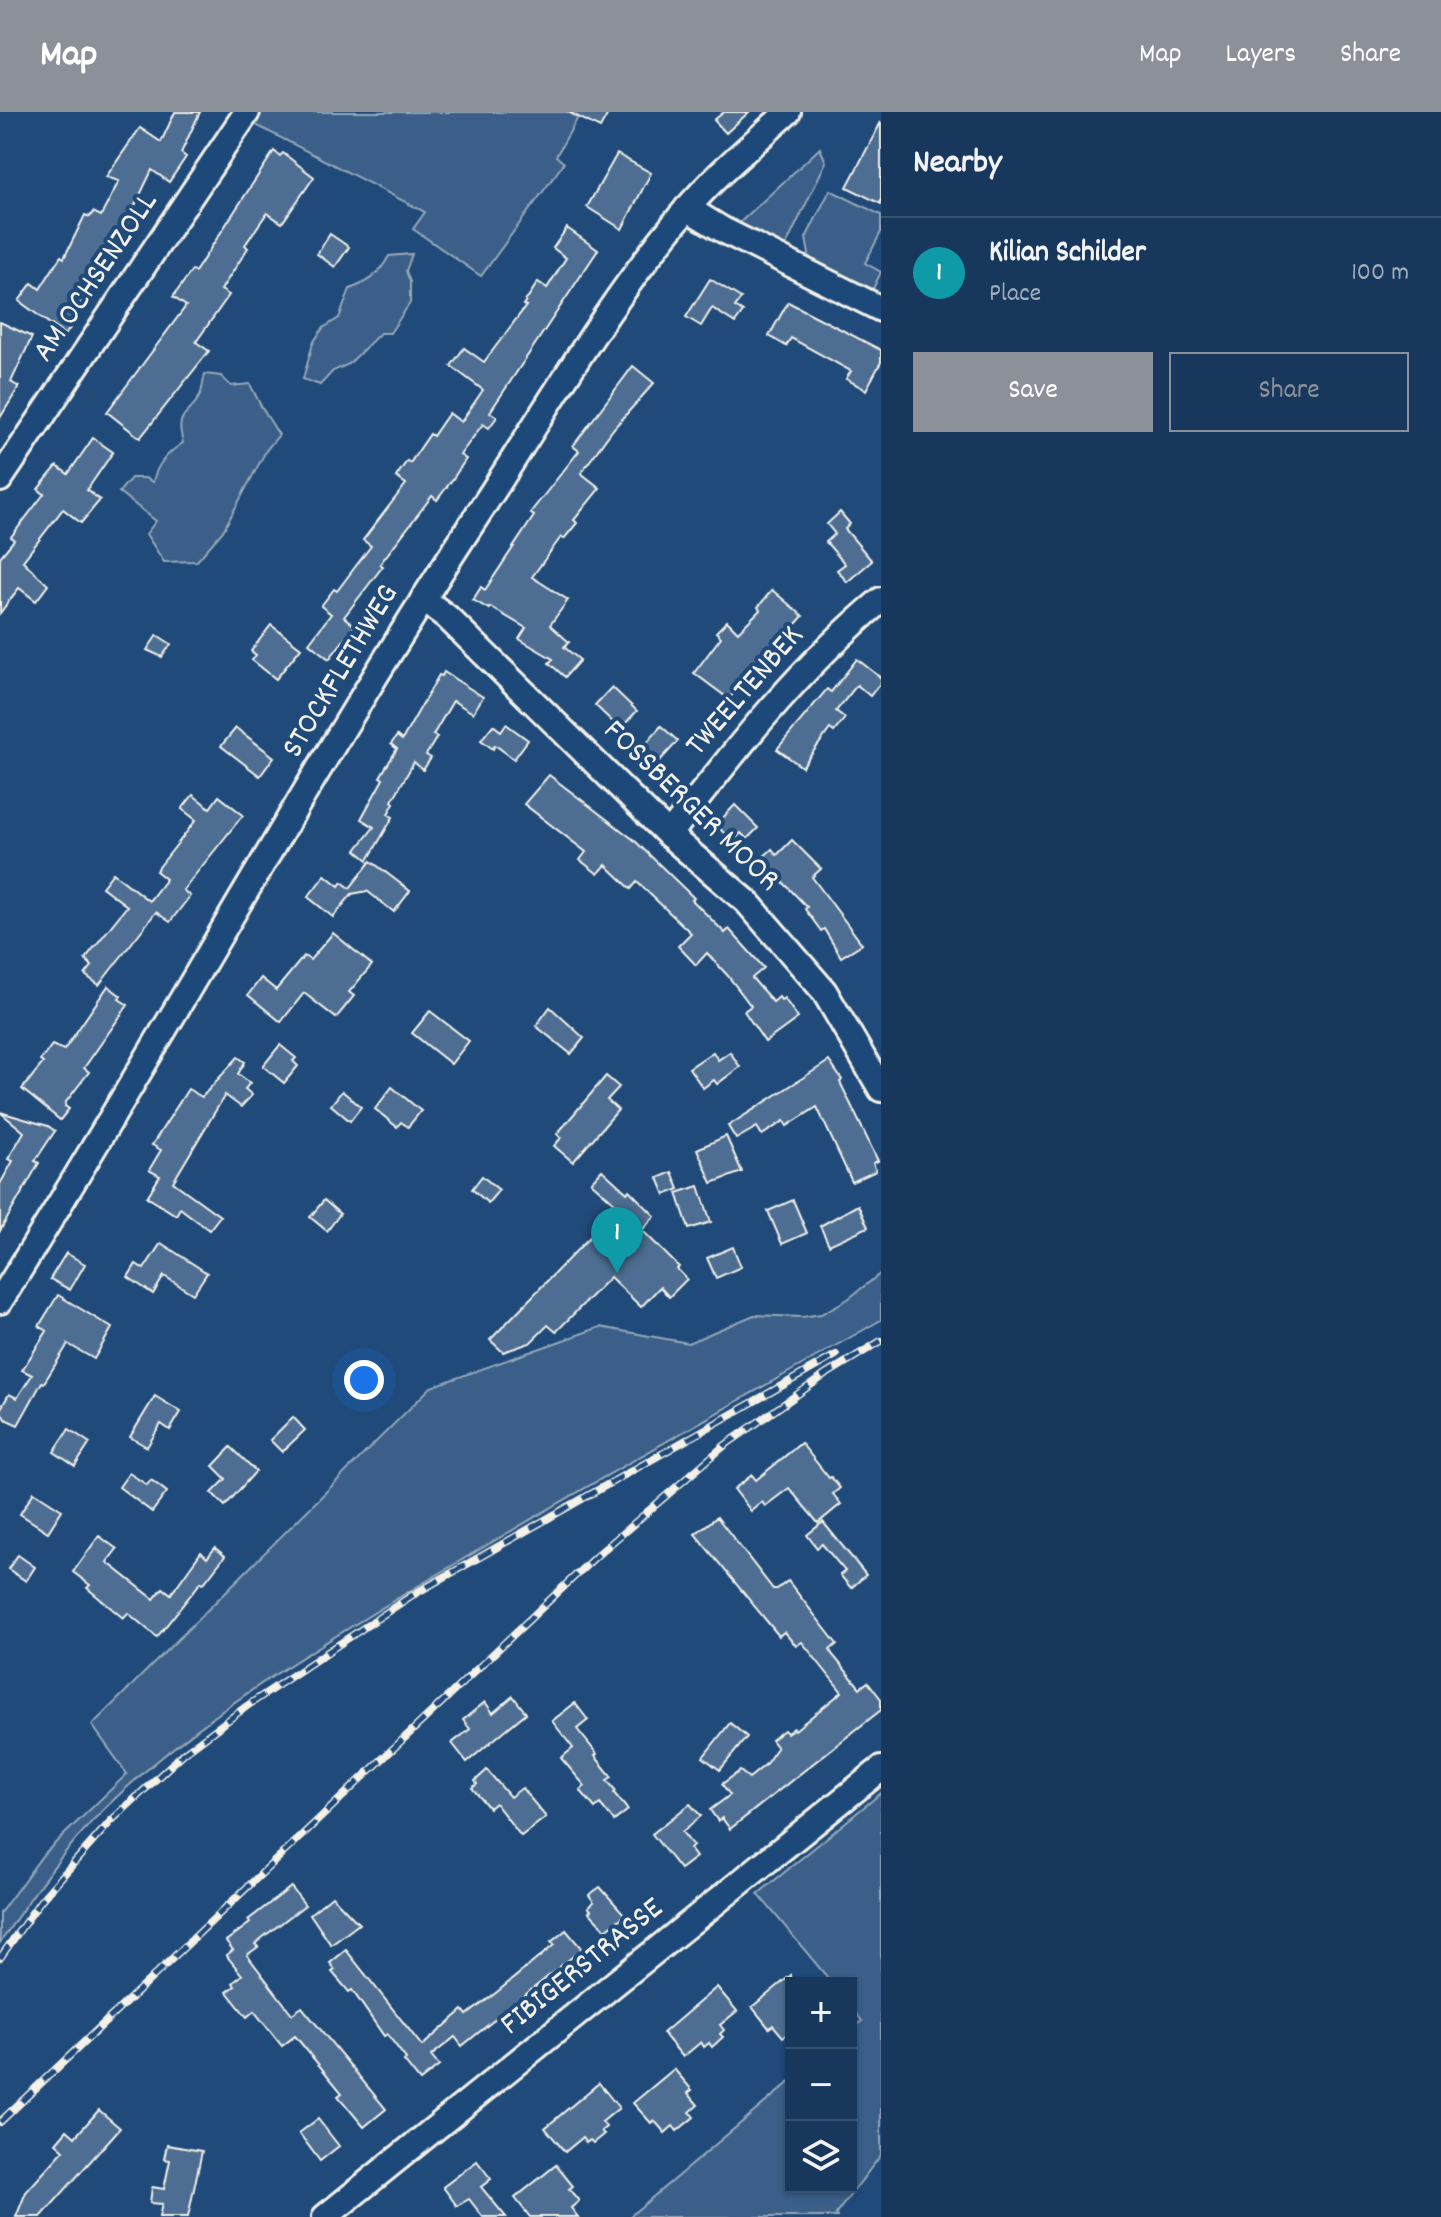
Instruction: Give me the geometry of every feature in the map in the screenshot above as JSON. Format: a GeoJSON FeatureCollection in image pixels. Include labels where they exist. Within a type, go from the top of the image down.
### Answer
{"type":"FeatureCollection","features":[{"type":"Feature","properties":{"kind":"street","name":"AM OCHSENZOLL"},"geometry":{"type":"LineString","coordinates":[[0,479],[247,112]]}},
{"type":"Feature","properties":{"kind":"street","name":"STOCKFLETHWEG"},"geometry":{"type":"LineString","coordinates":[[0,1301],[96,1149],[423,599],[614,306],[687,208],[788,112]]}},
{"type":"Feature","properties":{"kind":"street"},"geometry":{"type":"LineString","coordinates":[[687,208],[723,230],[881,309]]}},
{"type":"Feature","properties":{"kind":"street","name":"FOSSBERGER MOOR"},"geometry":{"type":"LineString","coordinates":[[423,599],[447,617],[669,835],[747,902],[824,991],[881,1089]]}},
{"type":"Feature","properties":{"kind":"street","name":"TWEELTENBEK"},"geometry":{"type":"LineString","coordinates":[[669,835],[780,696],[839,635],[881,600]]}},
{"type":"Feature","properties":{"kind":"street","name":"FIBIGERSTRASSE"},"geometry":{"type":"LineString","coordinates":[[325,2217],[881,1769]]}},
{"type":"Feature","properties":{"kind":"shaded area"},"geometry":{"type":"Polygon","coordinates":[[[257,112],[581,112],[556,156],[564,163],[481,276],[413,229],[425,212],[250,122],[257,112]]]}},
{"type":"Feature","properties":{"kind":"shaded area"},"geometry":{"type":"Polygon","coordinates":[[[820,148],[826,162],[784,250],[734,228],[820,148]]]}},
{"type":"Feature","properties":{"kind":"shaded area"},"geometry":{"type":"Polygon","coordinates":[[[830,190],[881,215],[881,232],[865,263],[881,272],[872,291],[810,260],[806,238],[830,190]]]}},
{"type":"Feature","properties":{"kind":"shaded area"},"geometry":{"type":"Polygon","coordinates":[[[412,254],[406,271],[410,282],[410,303],[390,333],[380,333],[349,364],[333,371],[320,385],[303,379],[313,343],[323,328],[339,318],[350,289],[373,277],[389,256],[412,254]]]}},
{"type":"Feature","properties":{"kind":"shaded area"},"geometry":{"type":"Polygon","coordinates":[[[205,374],[221,376],[231,386],[250,384],[279,435],[267,449],[223,531],[197,561],[164,562],[146,534],[156,521],[119,492],[131,478],[145,478],[153,482],[164,460],[183,443],[180,425],[200,395],[205,374]]]}},
{"type":"Feature","properties":{"kind":"shaded area"},"geometry":{"type":"Polygon","coordinates":[[[881,1273],[881,1320],[499,1538],[311,1651],[224,1709],[142,1774],[89,1824],[49,1873],[0,1943],[0,1913],[42,1856],[127,1774],[92,1725],[431,1387],[600,1327],[688,1343],[754,1315],[802,1317],[821,1314],[848,1299],[881,1273]]]}},
{"type":"Feature","properties":{"kind":"shaded area"},"geometry":{"type":"Polygon","coordinates":[[[881,1793],[881,2155],[857,2186],[857,2026],[862,2021],[857,2015],[857,1977],[827,1977],[758,1894],[881,1793]]]}},
{"type":"Feature","properties":{"kind":"shaded area"},"geometry":{"type":"Polygon","coordinates":[[[785,2086],[785,2193],[852,2193],[836,2214],[837,2217],[629,2217],[785,2086]]]}},
{"type":"Feature","properties":{"kind":"building"},"geometry":{"type":"Polygon","coordinates":[[[175,112],[200,112],[181,153],[186,157],[169,182],[152,170],[107,264],[74,314],[78,317],[65,335],[19,301],[32,283],[40,289],[61,256],[64,258],[85,215],[90,217],[93,212],[101,216],[119,181],[106,177],[140,128],[161,142],[175,112]]]}},
{"type":"Feature","properties":{"kind":"building"},"geometry":{"type":"Polygon","coordinates":[[[568,112],[609,112],[600,128],[568,112]]]}},
{"type":"Feature","properties":{"kind":"building"},"geometry":{"type":"Polygon","coordinates":[[[724,112],[749,112],[726,133],[714,120],[724,112]]]}},
{"type":"Feature","properties":{"kind":"building"},"geometry":{"type":"Polygon","coordinates":[[[881,122],[881,204],[847,187],[881,122]]]}},
{"type":"Feature","properties":{"kind":"building"},"geometry":{"type":"Polygon","coordinates":[[[274,151],[280,156],[283,153],[314,177],[282,223],[267,213],[245,245],[248,248],[221,290],[229,295],[196,342],[209,351],[140,438],[107,412],[186,306],[173,297],[192,270],[195,272],[274,151]]]}},
{"type":"Feature","properties":{"kind":"building"},"geometry":{"type":"Polygon","coordinates":[[[617,154],[651,173],[622,229],[587,207],[617,154]]]}},
{"type":"Feature","properties":{"kind":"building"},"geometry":{"type":"Polygon","coordinates":[[[567,228],[598,250],[490,412],[497,417],[489,428],[483,424],[460,455],[466,459],[452,480],[437,500],[432,496],[344,617],[355,626],[329,659],[309,643],[331,614],[321,606],[334,589],[337,591],[371,546],[363,540],[406,484],[396,477],[407,461],[410,463],[449,413],[461,422],[483,390],[451,366],[464,348],[484,362],[526,306],[523,305],[538,282],[547,288],[566,258],[553,248],[567,228]]]}},
{"type":"Feature","properties":{"kind":"building"},"geometry":{"type":"Polygon","coordinates":[[[330,234],[349,247],[335,267],[317,254],[330,234]]]}},
{"type":"Feature","properties":{"kind":"building"},"geometry":{"type":"Polygon","coordinates":[[[710,279],[741,298],[735,307],[743,312],[735,323],[712,308],[701,326],[686,317],[710,279]]]}},
{"type":"Feature","properties":{"kind":"building"},"geometry":{"type":"Polygon","coordinates":[[[788,302],[881,350],[881,362],[866,390],[846,379],[851,371],[791,338],[786,346],[769,336],[788,302]]]}},
{"type":"Feature","properties":{"kind":"building"},"geometry":{"type":"Polygon","coordinates":[[[0,322],[32,337],[11,382],[19,387],[0,418],[0,322]]]}},
{"type":"Feature","properties":{"kind":"building"},"geometry":{"type":"Polygon","coordinates":[[[633,366],[654,383],[614,428],[581,473],[600,488],[574,520],[577,523],[564,539],[561,537],[532,577],[568,600],[550,625],[569,642],[564,647],[580,660],[565,677],[549,663],[553,659],[519,639],[526,628],[473,600],[481,587],[485,590],[534,516],[530,513],[579,451],[573,446],[633,366]]]}},
{"type":"Feature","properties":{"kind":"building"},"geometry":{"type":"Polygon","coordinates":[[[93,438],[113,452],[87,490],[100,500],[81,523],[63,509],[23,561],[48,585],[36,601],[19,588],[0,613],[0,557],[14,540],[11,537],[44,494],[38,489],[57,466],[68,474],[93,438]]]}},
{"type":"Feature","properties":{"kind":"building"},"geometry":{"type":"Polygon","coordinates":[[[840,512],[850,524],[845,529],[872,561],[847,582],[837,570],[845,564],[826,542],[835,534],[827,524],[840,512]]]}},
{"type":"Feature","properties":{"kind":"building"},"geometry":{"type":"Polygon","coordinates":[[[772,590],[803,616],[740,676],[744,679],[729,699],[694,673],[721,637],[716,632],[727,621],[738,632],[760,610],[758,607],[772,590]]]}},
{"type":"Feature","properties":{"kind":"building"},"geometry":{"type":"Polygon","coordinates":[[[271,625],[301,648],[276,679],[252,660],[256,655],[251,651],[271,625]]]}},
{"type":"Feature","properties":{"kind":"building"},"geometry":{"type":"Polygon","coordinates":[[[157,635],[171,644],[162,657],[147,650],[157,635]]]}},
{"type":"Feature","properties":{"kind":"building"},"geometry":{"type":"Polygon","coordinates":[[[857,659],[881,678],[881,682],[870,696],[857,685],[836,711],[845,718],[834,732],[830,729],[802,767],[777,749],[827,689],[831,692],[857,659]]]}},
{"type":"Feature","properties":{"kind":"building"},"geometry":{"type":"Polygon","coordinates":[[[444,672],[483,697],[473,713],[453,701],[433,735],[437,737],[426,755],[431,758],[423,770],[414,762],[392,801],[394,803],[388,814],[393,817],[368,860],[356,850],[374,827],[361,819],[397,749],[391,744],[397,736],[402,740],[439,675],[442,676],[444,672]]]}},
{"type":"Feature","properties":{"kind":"building"},"geometry":{"type":"Polygon","coordinates":[[[612,687],[637,711],[620,729],[595,705],[612,687]]]}},
{"type":"Feature","properties":{"kind":"building"},"geometry":{"type":"Polygon","coordinates":[[[506,724],[528,740],[514,759],[495,745],[493,749],[481,740],[493,725],[501,731],[506,724]]]}},
{"type":"Feature","properties":{"kind":"building"},"geometry":{"type":"Polygon","coordinates":[[[661,726],[678,741],[657,764],[641,749],[661,726]]]}},
{"type":"Feature","properties":{"kind":"building"},"geometry":{"type":"Polygon","coordinates":[[[236,728],[274,757],[260,776],[221,746],[236,728]]]}},
{"type":"Feature","properties":{"kind":"building"},"geometry":{"type":"Polygon","coordinates":[[[549,775],[634,840],[725,933],[729,929],[764,968],[752,978],[773,1002],[779,997],[781,1000],[784,998],[798,1018],[765,1042],[744,1011],[751,1006],[728,976],[707,953],[696,965],[678,946],[691,933],[637,882],[631,889],[606,865],[598,874],[580,860],[586,852],[524,804],[549,775]]]}},
{"type":"Feature","properties":{"kind":"building"},"geometry":{"type":"Polygon","coordinates":[[[193,795],[210,808],[219,796],[243,815],[183,890],[190,896],[170,922],[156,912],[99,985],[85,975],[92,966],[85,959],[127,906],[102,887],[113,873],[149,901],[166,879],[156,871],[196,820],[182,809],[193,795]]]}},
{"type":"Feature","properties":{"kind":"building"},"geometry":{"type":"Polygon","coordinates":[[[735,805],[758,828],[747,839],[741,833],[733,842],[716,825],[735,805]]]}},
{"type":"Feature","properties":{"kind":"building"},"geometry":{"type":"Polygon","coordinates":[[[792,840],[821,869],[812,877],[862,944],[841,957],[824,929],[821,931],[805,909],[807,907],[781,880],[778,883],[764,868],[767,865],[761,859],[772,849],[777,855],[792,840]]]}},
{"type":"Feature","properties":{"kind":"building"},"geometry":{"type":"Polygon","coordinates":[[[371,861],[410,891],[394,912],[367,891],[352,894],[333,917],[308,897],[325,875],[339,886],[342,882],[350,888],[371,861]]]}},
{"type":"Feature","properties":{"kind":"building"},"geometry":{"type":"Polygon","coordinates":[[[333,933],[372,965],[349,992],[354,996],[336,1018],[304,993],[281,1022],[248,995],[261,978],[276,990],[304,956],[310,960],[333,933]]]}},
{"type":"Feature","properties":{"kind":"building"},"geometry":{"type":"Polygon","coordinates":[[[108,986],[128,1005],[84,1068],[89,1072],[66,1102],[65,1106],[69,1109],[60,1120],[22,1089],[43,1063],[40,1061],[52,1045],[64,1050],[108,986]]]}},
{"type":"Feature","properties":{"kind":"building"},"geometry":{"type":"Polygon","coordinates":[[[550,1007],[584,1038],[571,1054],[536,1026],[550,1007]]]}},
{"type":"Feature","properties":{"kind":"building"},"geometry":{"type":"Polygon","coordinates":[[[430,1011],[469,1041],[451,1064],[412,1033],[430,1011]]]}},
{"type":"Feature","properties":{"kind":"building"},"geometry":{"type":"Polygon","coordinates":[[[280,1045],[296,1058],[293,1061],[298,1066],[284,1083],[263,1066],[280,1045]]]}},
{"type":"Feature","properties":{"kind":"building"},"geometry":{"type":"Polygon","coordinates":[[[713,1052],[718,1060],[730,1052],[740,1067],[717,1084],[714,1080],[703,1088],[689,1068],[713,1052]]]}},
{"type":"Feature","properties":{"kind":"building"},"geometry":{"type":"Polygon","coordinates":[[[238,1057],[245,1062],[238,1074],[250,1083],[245,1089],[252,1095],[241,1107],[225,1095],[173,1182],[220,1216],[209,1230],[180,1208],[176,1215],[147,1197],[160,1176],[149,1170],[161,1150],[152,1145],[188,1089],[202,1097],[238,1057]]]}},
{"type":"Feature","properties":{"kind":"building"},"geometry":{"type":"Polygon","coordinates":[[[829,1061],[842,1080],[840,1082],[878,1161],[873,1163],[876,1171],[852,1182],[817,1107],[787,1126],[784,1121],[762,1135],[757,1127],[736,1139],[728,1126],[829,1061]]]}},
{"type":"Feature","properties":{"kind":"building"},"geometry":{"type":"Polygon","coordinates":[[[606,1076],[619,1087],[607,1100],[618,1110],[573,1162],[554,1146],[561,1138],[557,1134],[606,1076]]]}},
{"type":"Feature","properties":{"kind":"building"},"geometry":{"type":"Polygon","coordinates":[[[392,1087],[421,1111],[408,1127],[401,1122],[397,1127],[375,1109],[392,1087]]]}},
{"type":"Feature","properties":{"kind":"building"},"geometry":{"type":"Polygon","coordinates":[[[342,1091],[361,1107],[350,1121],[331,1105],[342,1091]]]}},
{"type":"Feature","properties":{"kind":"building"},"geometry":{"type":"Polygon","coordinates":[[[0,1112],[48,1126],[55,1131],[35,1161],[39,1163],[0,1231],[0,1184],[13,1161],[8,1159],[24,1132],[0,1112]]]}},
{"type":"Feature","properties":{"kind":"building"},"geometry":{"type":"Polygon","coordinates":[[[726,1136],[742,1172],[712,1183],[697,1149],[726,1136]]]}},
{"type":"Feature","properties":{"kind":"building"},"geometry":{"type":"Polygon","coordinates":[[[602,1170],[627,1193],[629,1190],[655,1216],[642,1230],[687,1279],[669,1297],[660,1287],[641,1307],[610,1277],[556,1332],[548,1325],[530,1343],[503,1352],[490,1340],[611,1215],[608,1212],[616,1204],[591,1182],[602,1170]]]}},
{"type":"Feature","properties":{"kind":"building"},"geometry":{"type":"Polygon","coordinates":[[[672,1172],[679,1189],[665,1195],[658,1178],[672,1172]]]}},
{"type":"Feature","properties":{"kind":"building"},"geometry":{"type":"Polygon","coordinates":[[[482,1176],[499,1190],[488,1203],[472,1189],[482,1176]]]}},
{"type":"Feature","properties":{"kind":"building"},"geometry":{"type":"Polygon","coordinates":[[[699,1186],[711,1222],[689,1229],[677,1193],[699,1186]]]}},
{"type":"Feature","properties":{"kind":"building"},"geometry":{"type":"Polygon","coordinates":[[[324,1200],[340,1214],[327,1231],[310,1217],[324,1200]]]}},
{"type":"Feature","properties":{"kind":"building"},"geometry":{"type":"Polygon","coordinates":[[[793,1200],[807,1233],[782,1244],[768,1211],[793,1200]]]}},
{"type":"Feature","properties":{"kind":"building"},"geometry":{"type":"Polygon","coordinates":[[[858,1205],[868,1227],[829,1245],[820,1226],[858,1205]]]}},
{"type":"Feature","properties":{"kind":"building"},"geometry":{"type":"Polygon","coordinates":[[[161,1243],[207,1273],[193,1294],[164,1276],[153,1294],[128,1277],[136,1264],[144,1269],[161,1243]]]}},
{"type":"Feature","properties":{"kind":"building"},"geometry":{"type":"Polygon","coordinates":[[[733,1247],[741,1267],[716,1278],[707,1258],[733,1247]]]}},
{"type":"Feature","properties":{"kind":"building"},"geometry":{"type":"Polygon","coordinates":[[[66,1253],[85,1264],[70,1290],[50,1279],[66,1253]]]}},
{"type":"Feature","properties":{"kind":"building"},"geometry":{"type":"Polygon","coordinates":[[[58,1295],[112,1328],[94,1359],[68,1344],[18,1425],[5,1419],[0,1410],[9,1394],[17,1398],[32,1375],[22,1370],[47,1331],[39,1326],[58,1295]]]}},
{"type":"Feature","properties":{"kind":"building"},"geometry":{"type":"Polygon","coordinates":[[[155,1396],[181,1412],[170,1430],[161,1424],[147,1447],[130,1437],[155,1396]]]}},
{"type":"Feature","properties":{"kind":"building"},"geometry":{"type":"Polygon","coordinates":[[[293,1417],[305,1430],[282,1452],[270,1440],[293,1417]]]}},
{"type":"Feature","properties":{"kind":"building"},"geometry":{"type":"Polygon","coordinates":[[[69,1429],[90,1443],[75,1466],[54,1452],[69,1429]]]}},
{"type":"Feature","properties":{"kind":"building"},"geometry":{"type":"Polygon","coordinates":[[[801,1443],[840,1488],[833,1494],[841,1504],[818,1523],[789,1488],[765,1506],[762,1502],[751,1511],[734,1489],[752,1475],[756,1480],[801,1443]]]}},
{"type":"Feature","properties":{"kind":"building"},"geometry":{"type":"Polygon","coordinates":[[[231,1447],[256,1471],[225,1506],[212,1493],[226,1479],[213,1466],[231,1447]]]}},
{"type":"Feature","properties":{"kind":"building"},"geometry":{"type":"Polygon","coordinates":[[[129,1473],[147,1485],[151,1480],[167,1492],[152,1512],[119,1487],[129,1473]]]}},
{"type":"Feature","properties":{"kind":"building"},"geometry":{"type":"Polygon","coordinates":[[[34,1492],[62,1510],[48,1532],[20,1514],[34,1492]]]}},
{"type":"Feature","properties":{"kind":"building"},"geometry":{"type":"Polygon","coordinates":[[[717,1517],[773,1589],[788,1581],[837,1644],[830,1650],[832,1654],[860,1688],[868,1682],[881,1699],[881,1710],[730,1829],[722,1818],[718,1821],[710,1810],[730,1795],[722,1784],[740,1771],[749,1778],[765,1765],[777,1748],[771,1740],[784,1730],[787,1733],[795,1730],[842,1692],[802,1642],[796,1646],[784,1632],[779,1636],[695,1534],[717,1517]]]}},
{"type":"Feature","properties":{"kind":"building"},"geometry":{"type":"Polygon","coordinates":[[[823,1522],[866,1575],[851,1588],[840,1575],[845,1571],[822,1544],[817,1548],[807,1535],[823,1522]]]}},
{"type":"Feature","properties":{"kind":"building"},"geometry":{"type":"Polygon","coordinates":[[[99,1536],[117,1549],[107,1562],[154,1599],[163,1588],[171,1594],[201,1552],[207,1558],[215,1548],[225,1556],[157,1637],[128,1613],[123,1618],[73,1572],[99,1536]]]}},
{"type":"Feature","properties":{"kind":"building"},"geometry":{"type":"Polygon","coordinates":[[[18,1555],[35,1567],[26,1581],[8,1569],[18,1555]]]}},
{"type":"Feature","properties":{"kind":"building"},"geometry":{"type":"Polygon","coordinates":[[[513,1696],[526,1713],[467,1762],[452,1743],[470,1729],[463,1720],[485,1702],[493,1713],[513,1696]]]}},
{"type":"Feature","properties":{"kind":"building"},"geometry":{"type":"Polygon","coordinates":[[[575,1703],[588,1720],[577,1729],[612,1777],[607,1780],[628,1810],[614,1821],[600,1804],[595,1808],[580,1790],[585,1786],[561,1758],[573,1748],[552,1721],[575,1703]]]}},
{"type":"Feature","properties":{"kind":"building"},"geometry":{"type":"Polygon","coordinates":[[[730,1723],[747,1737],[720,1770],[703,1757],[730,1723]]]}},
{"type":"Feature","properties":{"kind":"building"},"geometry":{"type":"Polygon","coordinates":[[[487,1770],[510,1797],[522,1788],[546,1817],[521,1836],[495,1803],[489,1808],[472,1788],[487,1770]]]}},
{"type":"Feature","properties":{"kind":"building"},"geometry":{"type":"Polygon","coordinates":[[[690,1804],[701,1816],[682,1832],[693,1846],[690,1849],[696,1857],[680,1869],[652,1834],[690,1804]]]}},
{"type":"Feature","properties":{"kind":"building"},"geometry":{"type":"Polygon","coordinates":[[[291,1887],[305,1905],[255,1944],[258,1947],[247,1955],[292,2014],[302,2007],[386,2109],[364,2127],[338,2096],[342,2093],[295,2036],[282,2046],[254,2011],[247,2017],[227,1992],[242,1975],[226,1955],[233,1950],[226,1941],[291,1887]]]}},
{"type":"Feature","properties":{"kind":"building"},"geometry":{"type":"Polygon","coordinates":[[[600,1887],[625,1915],[606,1930],[588,1907],[594,1902],[589,1895],[600,1887]]]}},
{"type":"Feature","properties":{"kind":"building"},"geometry":{"type":"Polygon","coordinates":[[[332,1896],[359,1924],[331,1945],[310,1914],[332,1896]]]}},
{"type":"Feature","properties":{"kind":"building"},"geometry":{"type":"Polygon","coordinates":[[[566,1930],[582,1949],[462,2046],[455,2037],[431,2056],[439,2066],[420,2081],[352,1990],[349,1992],[332,1972],[335,1970],[330,1963],[346,1950],[422,2046],[463,2010],[467,2015],[497,1992],[554,1945],[551,1942],[566,1930]]]}},
{"type":"Feature","properties":{"kind":"building"},"geometry":{"type":"Polygon","coordinates":[[[785,1980],[785,2036],[783,2037],[773,2025],[769,2028],[752,2007],[785,1980]]]}},
{"type":"Feature","properties":{"kind":"building"},"geometry":{"type":"Polygon","coordinates":[[[717,1987],[737,2011],[720,2025],[724,2030],[720,2034],[723,2037],[712,2047],[709,2043],[704,2047],[701,2042],[683,2057],[663,2033],[717,1987]]]}},
{"type":"Feature","properties":{"kind":"building"},"geometry":{"type":"Polygon","coordinates":[[[674,2069],[692,2090],[688,2093],[698,2105],[690,2112],[694,2117],[677,2131],[673,2126],[665,2133],[633,2103],[674,2069]]]}},
{"type":"Feature","properties":{"kind":"building"},"geometry":{"type":"Polygon","coordinates":[[[599,2083],[619,2108],[602,2122],[606,2127],[601,2131],[604,2134],[593,2143],[590,2140],[586,2143],[582,2138],[565,2152],[545,2128],[599,2083]]]}},
{"type":"Feature","properties":{"kind":"building"},"geometry":{"type":"Polygon","coordinates":[[[99,2110],[120,2128],[41,2217],[16,2217],[26,2192],[64,2150],[56,2143],[67,2130],[75,2137],[99,2110]]]}},
{"type":"Feature","properties":{"kind":"building"},"geometry":{"type":"Polygon","coordinates":[[[318,2119],[339,2146],[320,2161],[299,2133],[318,2119]]]}},
{"type":"Feature","properties":{"kind":"building"},"geometry":{"type":"Polygon","coordinates":[[[167,2145],[202,2151],[188,2217],[159,2217],[162,2204],[150,2203],[152,2187],[164,2189],[170,2160],[164,2159],[167,2145]]]}},
{"type":"Feature","properties":{"kind":"building"},"geometry":{"type":"Polygon","coordinates":[[[477,2161],[491,2179],[481,2187],[506,2217],[483,2217],[469,2199],[457,2206],[443,2187],[477,2161]]]}},
{"type":"Feature","properties":{"kind":"building"},"geometry":{"type":"Polygon","coordinates":[[[556,2165],[573,2186],[569,2189],[579,2201],[571,2208],[578,2217],[530,2217],[515,2198],[556,2165]]]}},
{"type":"Feature","properties":{"kind":"railway"},"geometry":{"type":"LineString","coordinates":[[0,2122],[595,1557],[724,1446],[825,1375],[881,1341]]}},
{"type":"Feature","properties":{"kind":"railway"},"geometry":{"type":"LineString","coordinates":[[0,1958],[41,1900],[111,1821],[185,1752],[247,1706],[411,1596],[836,1355]]}},
{"type":"Feature","properties":{"kind":"place","name":"Kilian Schilder"},"geometry":{"type":"Point","coordinates":[617,1273]}}]}
